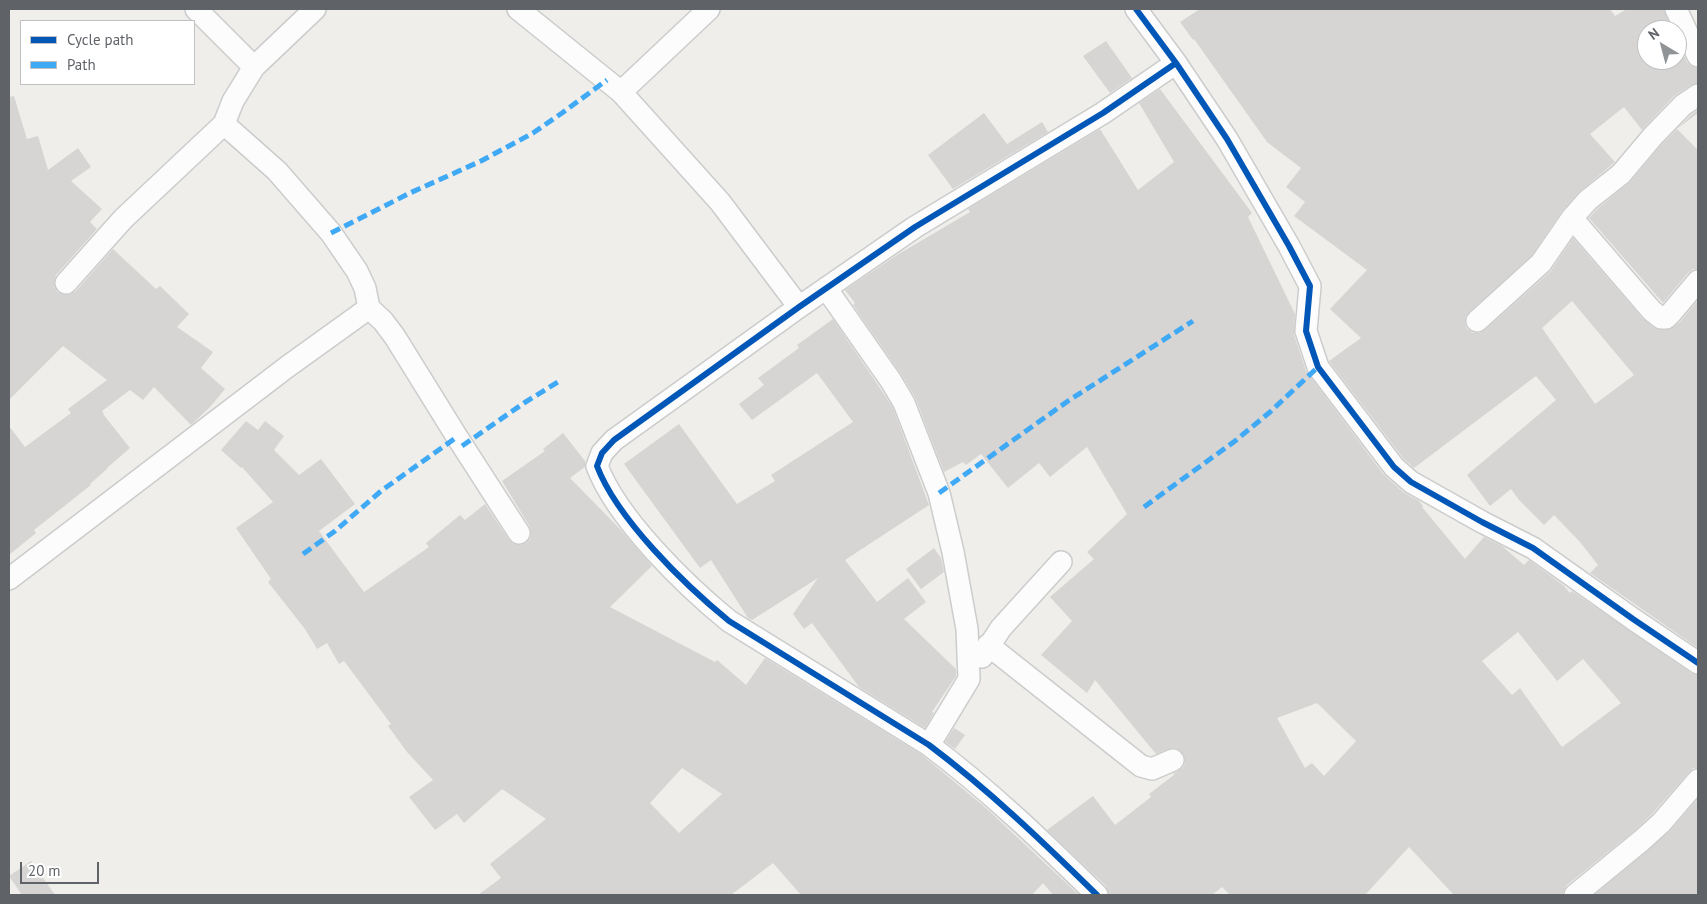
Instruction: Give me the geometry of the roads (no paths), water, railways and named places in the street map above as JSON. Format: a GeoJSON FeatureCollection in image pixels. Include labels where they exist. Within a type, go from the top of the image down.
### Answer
{"type":"FeatureCollection","features":[{"type":"Feature","properties":{"kind":"street"},"geometry":{"type":"LineString","coordinates":[[196,9],[254,67]]}},
{"type":"Feature","properties":{"kind":"street"},"geometry":{"type":"LineString","coordinates":[[66,283],[129,213],[224,124],[233,101],[254,67],[315,9]]}},
{"type":"Feature","properties":{"kind":"street"},"geometry":{"type":"LineString","coordinates":[[518,9],[621,92],[720,202],[799,307]]}},
{"type":"Feature","properties":{"kind":"street"},"geometry":{"type":"LineString","coordinates":[[621,92],[709,9]]}},
{"type":"Feature","properties":{"kind":"street"},"geometry":{"type":"LineString","coordinates":[[1136,9],[1176,63],[1246,171],[1310,286],[1306,331],[1318,367],[1394,467],[1419,487],[1533,548],[1698,663]]}},
{"type":"Feature","properties":{"kind":"street"},"geometry":{"type":"LineString","coordinates":[[1676,9],[1698,56]]}},
{"type":"Feature","properties":{"kind":"street"},"geometry":{"type":"LineString","coordinates":[[1097,895],[1012,813],[929,745],[729,621],[713,608],[657,552],[631,521],[602,481],[597,466],[602,453],[614,440],[826,288],[915,227],[1103,113],[1176,63]]}},
{"type":"Feature","properties":{"kind":"street"},"geometry":{"type":"LineString","coordinates":[[1477,321],[1540,263],[1572,218],[1588,200],[1620,174],[1683,105],[1698,95]]}},
{"type":"Feature","properties":{"kind":"street"},"geometry":{"type":"LineString","coordinates":[[224,124],[277,171],[331,233],[357,271],[365,288],[369,308],[383,321],[395,337],[456,437],[519,533]]}},
{"type":"Feature","properties":{"kind":"street"},"geometry":{"type":"LineString","coordinates":[[1572,218],[1660,318],[1666,318],[1698,281]]}},
{"type":"Feature","properties":{"kind":"street"},"geometry":{"type":"LineString","coordinates":[[826,288],[891,381],[904,403],[939,493],[962,598],[967,629],[969,679]]}},
{"type":"Feature","properties":{"kind":"street"},"geometry":{"type":"LineString","coordinates":[[9,579],[287,367],[369,308]]}},
{"type":"Feature","properties":{"kind":"street"},"geometry":{"type":"LineString","coordinates":[[929,745],[988,645],[1061,562]]}},
{"type":"Feature","properties":{"kind":"street"},"geometry":{"type":"LineString","coordinates":[[988,645],[1141,766],[1152,769],[1173,760]]}},
{"type":"Feature","properties":{"kind":"street"},"geometry":{"type":"LineString","coordinates":[[1575,895],[1641,842],[1661,823],[1698,780]]}}]}
